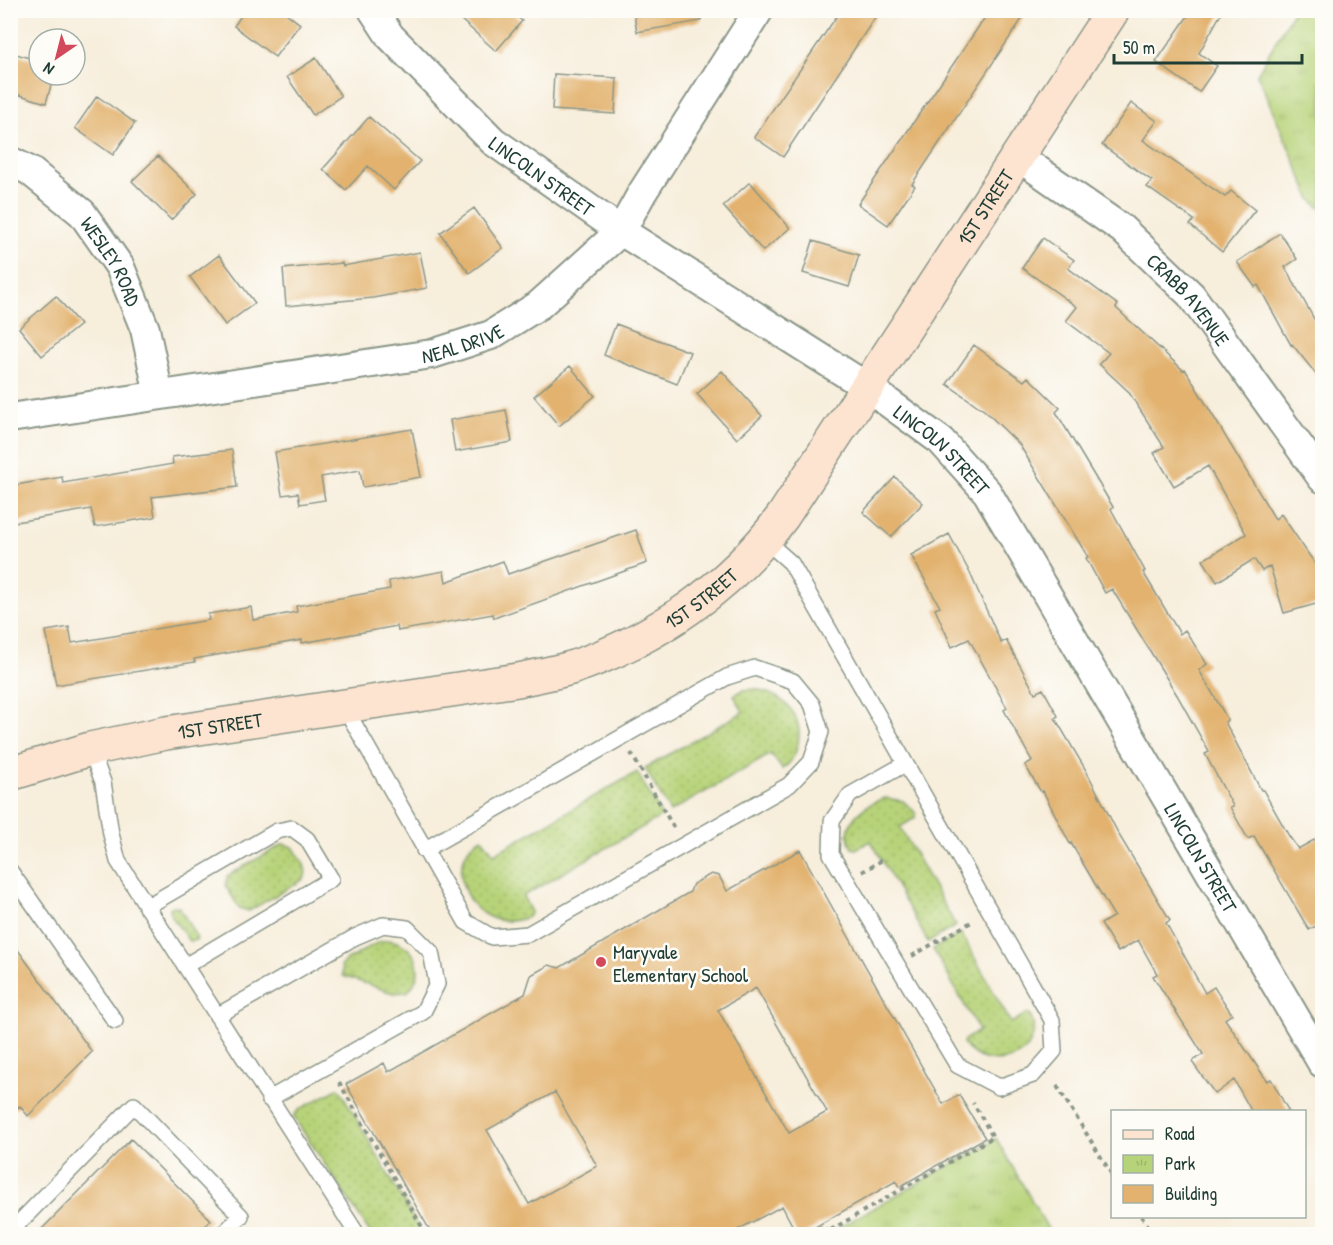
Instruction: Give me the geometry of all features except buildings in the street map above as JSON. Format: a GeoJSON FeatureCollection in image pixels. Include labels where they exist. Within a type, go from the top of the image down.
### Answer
{"type":"FeatureCollection","features":[{"type":"Feature","properties":{"kind":"street","name":"LINCOLN STREET"},"geometry":{"type":"LineString","coordinates":[[373,10],[390,36],[494,141],[621,231],[867,387],[941,441],[987,492],[1323,1063]]}},
{"type":"Feature","properties":{"kind":"street","name":"NEAL DRIVE"},"geometry":{"type":"LineString","coordinates":[[10,418],[432,354],[491,335],[539,305],[621,231],[642,193],[759,10]]}},
{"type":"Feature","properties":{"kind":"street","name":"1ST STREET"},"geometry":{"type":"LineString","coordinates":[[10,774],[90,749],[166,733],[518,680],[570,668],[620,648],[659,628],[698,603],[765,540],[1113,10]]}},
{"type":"Feature","properties":{"kind":"street","name":"CRABB AVENUE"},"geometry":{"type":"LineString","coordinates":[[1017,156],[1122,229],[1191,295],[1323,478]]}},
{"type":"Feature","properties":{"kind":"street","name":"WESLEY ROAD"},"geometry":{"type":"LineString","coordinates":[[10,161],[30,171],[82,213],[120,267],[145,329],[159,395]]}},
{"type":"Feature","properties":{"kind":"lane"},"geometry":{"type":"LineString","coordinates":[[765,540],[791,563],[1052,1020],[1054,1051],[1033,1075],[999,1087],[957,1065],[831,854],[832,821],[850,795],[905,764]]}},
{"type":"Feature","properties":{"kind":"lane"},"geometry":{"type":"LineString","coordinates":[[344,706],[424,850],[466,922],[492,937],[528,934],[789,785],[810,762],[821,732],[812,704],[793,681],[755,668],[727,677],[424,850]]}},
{"type":"Feature","properties":{"kind":"lane"},"geometry":{"type":"LineString","coordinates":[[90,749],[103,782],[111,834],[118,861],[357,1234]]}},
{"type":"Feature","properties":{"kind":"lane"},"geometry":{"type":"LineString","coordinates":[[146,907],[277,831],[292,828],[307,839],[330,879],[185,966]]}},
{"type":"Feature","properties":{"kind":"lane"},"geometry":{"type":"LineString","coordinates":[[10,871],[115,1021]]}},
{"type":"Feature","properties":{"kind":"lane"},"geometry":{"type":"LineString","coordinates":[[217,1016],[355,937],[383,925],[407,928],[431,952],[437,984],[423,1012],[269,1099]]}},
{"type":"Feature","properties":{"kind":"lane"},"geometry":{"type":"LineString","coordinates":[[10,1232],[134,1104],[241,1216],[223,1234]]}},
{"type":"Feature","properties":{"kind":"path"},"geometry":{"type":"LineString","coordinates":[[640,770],[666,814]]}},
{"type":"Feature","properties":{"kind":"path"},"geometry":{"type":"LineString","coordinates":[[931,946],[958,930]]}},
{"type":"Feature","properties":{"kind":"path"},"geometry":{"type":"LineString","coordinates":[[339,1082],[426,1234]]}},
{"type":"Feature","properties":{"kind":"path"},"geometry":{"type":"LineString","coordinates":[[1057,1086],[1111,1172]]}},
{"type":"Feature","properties":{"kind":"path"},"geometry":{"type":"LineString","coordinates":[[810,1234],[824,1226],[828,1233],[993,1137],[973,1103]]}},
{"type":"Feature","properties":{"kind":"path"},"geometry":{"type":"LineString","coordinates":[[1142,1218],[1154,1234]]}},
{"type":"Feature","properties":{"kind":"green space"},"geometry":{"type":"Polygon","coordinates":[[[1294,10],[1322,11],[1322,210],[1311,199],[1257,74],[1294,10]]]}},
{"type":"Feature","properties":{"kind":"green space"},"geometry":{"type":"Polygon","coordinates":[[[756,689],[777,697],[785,703],[796,719],[799,739],[790,762],[782,769],[771,754],[670,812],[645,768],[743,712],[734,695],[743,690],[756,689]]]}},
{"type":"Feature","properties":{"kind":"green space"},"geometry":{"type":"Polygon","coordinates":[[[637,772],[662,816],[523,896],[531,912],[528,917],[507,921],[489,917],[476,907],[466,894],[462,878],[463,863],[469,849],[482,838],[494,854],[637,772]]]}},
{"type":"Feature","properties":{"kind":"green space"},"geometry":{"type":"Polygon","coordinates":[[[885,798],[903,801],[916,813],[915,818],[900,827],[956,926],[928,942],[871,841],[856,849],[852,848],[849,839],[851,823],[855,816],[869,805],[885,798]]]}},
{"type":"Feature","properties":{"kind":"green space"},"geometry":{"type":"Polygon","coordinates":[[[283,844],[293,847],[301,859],[306,871],[304,879],[249,911],[239,908],[226,886],[227,876],[283,844]]]}},
{"type":"Feature","properties":{"kind":"green space"},"geometry":{"type":"Polygon","coordinates":[[[179,907],[197,938],[196,940],[189,941],[170,914],[170,908],[179,907]]]}},
{"type":"Feature","properties":{"kind":"green space"},"geometry":{"type":"Polygon","coordinates":[[[961,933],[1011,1023],[1026,1014],[1030,1015],[1034,1030],[1031,1042],[1023,1052],[1012,1058],[999,1061],[986,1059],[973,1054],[963,1043],[979,1031],[933,949],[961,933]]]}},
{"type":"Feature","properties":{"kind":"green space"},"geometry":{"type":"Polygon","coordinates":[[[388,940],[397,942],[412,952],[416,960],[417,976],[407,992],[393,993],[343,976],[341,966],[344,962],[378,942],[388,940]]]}},
{"type":"Feature","properties":{"kind":"green space"},"geometry":{"type":"Polygon","coordinates":[[[339,1088],[422,1234],[371,1234],[293,1116],[300,1109],[339,1088]]]}},
{"type":"Feature","properties":{"kind":"green space"},"geometry":{"type":"Polygon","coordinates":[[[996,1138],[1051,1234],[827,1234],[988,1144],[996,1138]]]}},
{"type":"Feature","properties":{"kind":"place","name":"Maryvale Elementary School"},"geometry":{"type":"Point","coordinates":[601,962]}}]}
